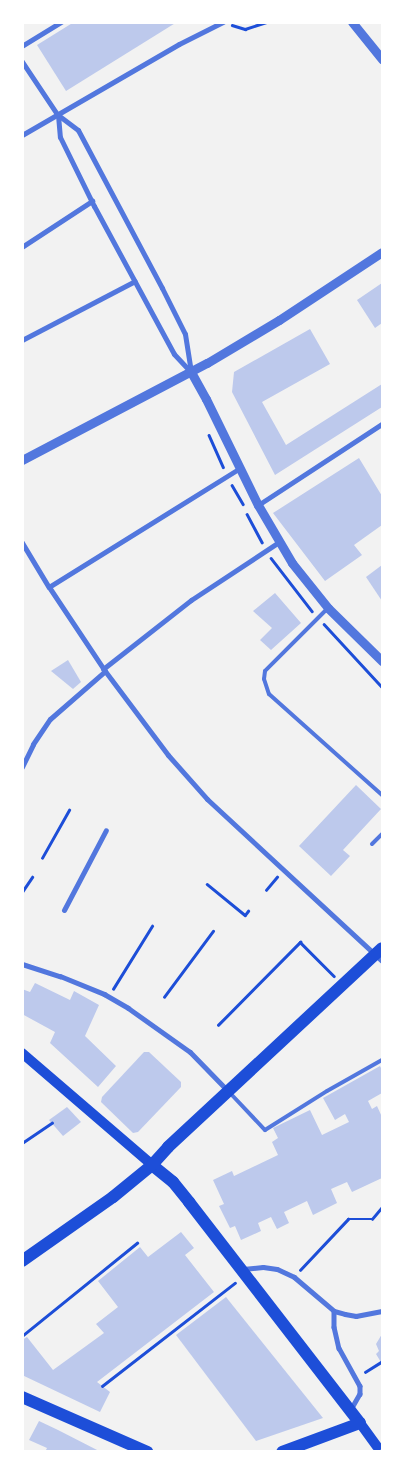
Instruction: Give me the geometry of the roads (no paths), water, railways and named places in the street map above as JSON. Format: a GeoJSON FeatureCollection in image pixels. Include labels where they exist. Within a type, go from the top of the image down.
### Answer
{"type":"FeatureCollection","features":[{"type":"Feature","properties":{"kind":"main road"},"geometry":{"type":"LineString","coordinates":[[22,1261],[113,1197],[152,1165],[168,1147],[228,1091],[380,954]]}},
{"type":"Feature","properties":{"kind":"main road"},"geometry":{"type":"LineString","coordinates":[[22,1053],[173,1182],[378,1446]]}},
{"type":"Feature","properties":{"kind":"main road"},"geometry":{"type":"LineString","coordinates":[[22,1397],[147,1452]]}},
{"type":"Feature","properties":{"kind":"main road"},"geometry":{"type":"LineString","coordinates":[[282,1452],[360,1423]]}},
{"type":"Feature","properties":{"kind":"street"},"geometry":{"type":"LineString","coordinates":[[22,46],[61,22]]}},
{"type":"Feature","properties":{"kind":"street"},"geometry":{"type":"LineString","coordinates":[[22,135],[179,44],[224,22]]}},
{"type":"Feature","properties":{"kind":"street"},"geometry":{"type":"LineString","coordinates":[[352,22],[382,59]]}},
{"type":"Feature","properties":{"kind":"street"},"geometry":{"type":"LineString","coordinates":[[22,61],[58,115],[78,130],[185,334],[191,372]]}},
{"type":"Feature","properties":{"kind":"street"},"geometry":{"type":"LineString","coordinates":[[58,115],[60,137],[92,201],[174,354],[191,372],[258,505],[279,542],[292,563],[328,608],[382,661]]}},
{"type":"Feature","properties":{"kind":"street"},"geometry":{"type":"LineString","coordinates":[[22,247],[92,201]]}},
{"type":"Feature","properties":{"kind":"street"},"geometry":{"type":"LineString","coordinates":[[22,460],[191,372],[279,320],[382,252]]}},
{"type":"Feature","properties":{"kind":"street"},"geometry":{"type":"LineString","coordinates":[[22,340],[135,281]]}},
{"type":"Feature","properties":{"kind":"street"},"geometry":{"type":"LineString","coordinates":[[258,505],[382,424]]}},
{"type":"Feature","properties":{"kind":"street"},"geometry":{"type":"LineString","coordinates":[[49,587],[240,468]]}},
{"type":"Feature","properties":{"kind":"street"},"geometry":{"type":"LineString","coordinates":[[22,542],[49,587],[104,670],[168,755],[206,799],[283,870],[380,954]]}},
{"type":"Feature","properties":{"kind":"street"},"geometry":{"type":"LineString","coordinates":[[22,767],[33,744],[50,719],[104,670],[191,600],[279,542]]}},
{"type":"Feature","properties":{"kind":"street"},"geometry":{"type":"LineString","coordinates":[[64,910],[106,830]]}},
{"type":"Feature","properties":{"kind":"street"},"geometry":{"type":"LineString","coordinates":[[22,964],[60,976],[108,997],[174,1039],[228,1091]]}},
{"type":"Feature","properties":{"kind":"street"},"geometry":{"type":"LineString","coordinates":[[244,1271],[262,1267],[277,1269],[294,1276],[334,1311],[356,1316],[382,1311]]}},
{"type":"Feature","properties":{"kind":"street"},"geometry":{"type":"LineString","coordinates":[[334,1311],[334,1327],[339,1348],[360,1386],[360,1394],[351,1410]]}},
{"type":"Feature","properties":{"kind":"lane"},"geometry":{"type":"LineString","coordinates":[[328,608],[265,671],[264,679],[269,694],[382,795]]}},
{"type":"Feature","properties":{"kind":"lane"},"geometry":{"type":"LineString","coordinates":[[372,844],[382,834]]}},
{"type":"Feature","properties":{"kind":"lane"},"geometry":{"type":"LineString","coordinates":[[228,1091],[264,1130],[382,1060]]}}]}
